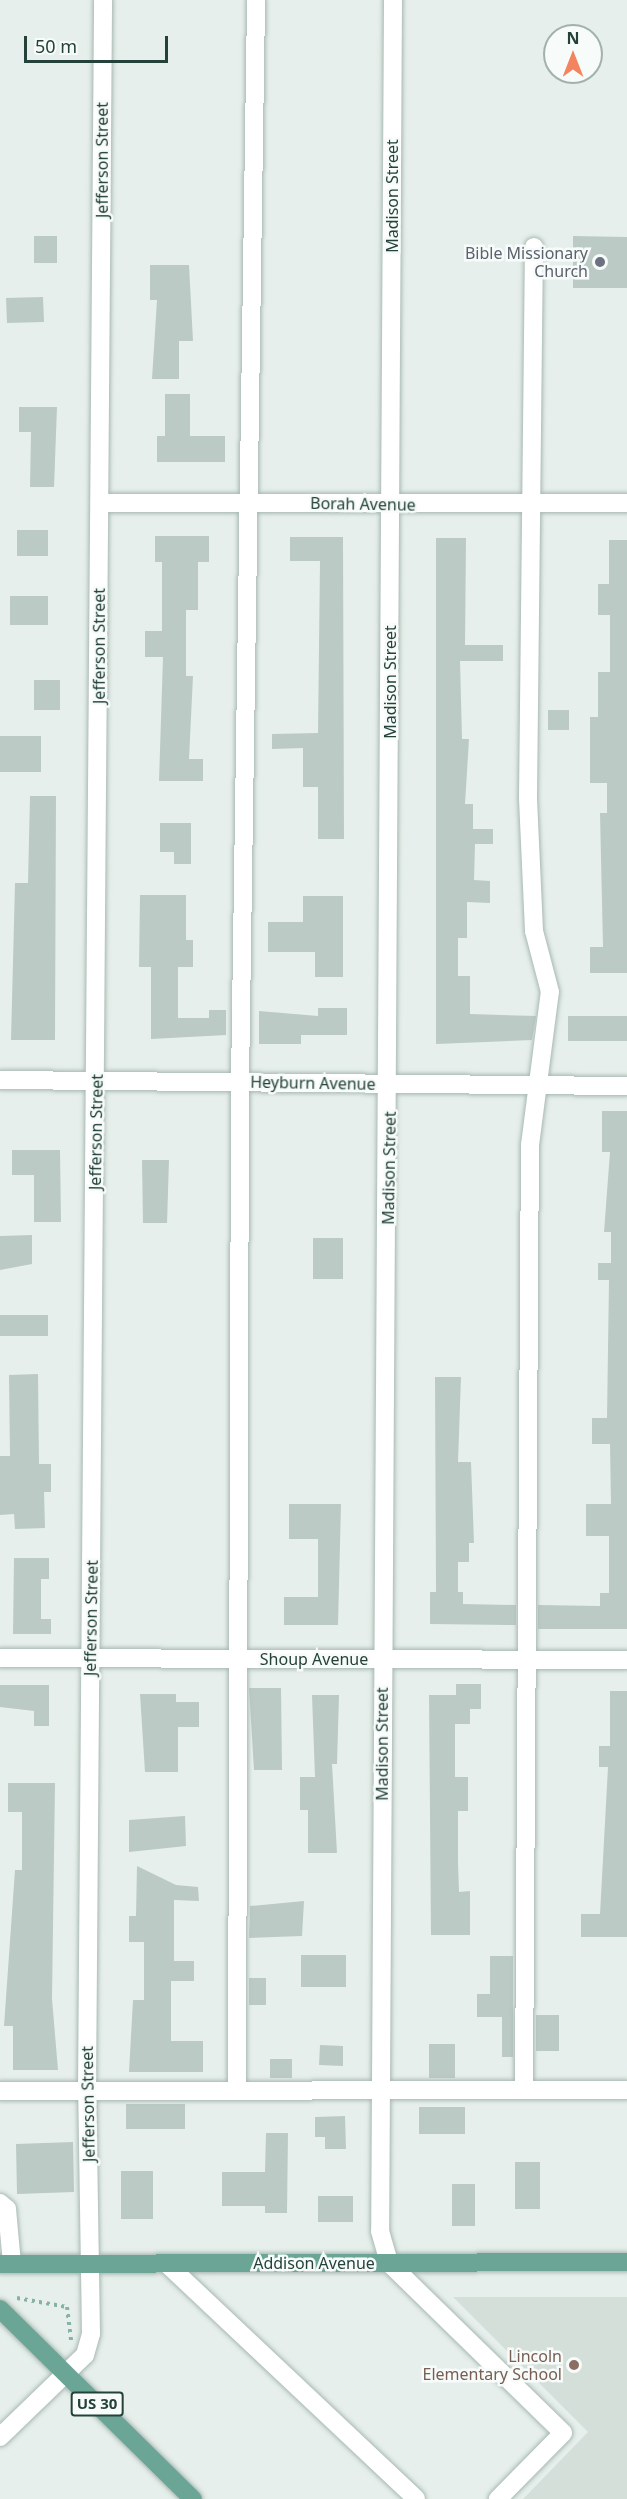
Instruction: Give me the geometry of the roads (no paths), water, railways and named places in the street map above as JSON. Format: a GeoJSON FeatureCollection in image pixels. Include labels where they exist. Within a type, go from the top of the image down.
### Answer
{"type":"FeatureCollection","features":[{"type":"Feature","properties":{"kind":"main road","name":"Addison Avenue"},"geometry":{"type":"LineString","coordinates":[[6,2264],[627,2262]]}},
{"type":"Feature","properties":{"kind":"main road","name":"US 30"},"geometry":{"type":"LineString","coordinates":[[0,2309],[194,2499]]}},
{"type":"Feature","properties":{"kind":"street","name":"Jefferson Street"},"geometry":{"type":"LineString","coordinates":[[0,2436],[66,2373],[89,2344],[91,2264],[87,2091],[103,0]]}},
{"type":"Feature","properties":{"kind":"street"},"geometry":{"type":"LineString","coordinates":[[237,2090],[236,1659],[240,1082],[256,0]]}},
{"type":"Feature","properties":{"kind":"street","name":"Madison Street"},"geometry":{"type":"LineString","coordinates":[[389,2263],[380,2231],[382,1659],[390,1084],[393,0]]}},
{"type":"Feature","properties":{"kind":"street"},"geometry":{"type":"LineString","coordinates":[[524,2090],[530,1145],[550,992],[534,932],[528,798],[528,504],[534,247]]}},
{"type":"Feature","properties":{"kind":"street","name":"Borah Avenue"},"geometry":{"type":"LineString","coordinates":[[100,503],[391,505],[627,503]]}},
{"type":"Feature","properties":{"kind":"street","name":"Heyburn Avenue"},"geometry":{"type":"LineString","coordinates":[[0,1080],[627,1086]]}},
{"type":"Feature","properties":{"kind":"street","name":"Shoup Avenue"},"geometry":{"type":"LineString","coordinates":[[0,1658],[627,1660]]}},
{"type":"Feature","properties":{"kind":"street"},"geometry":{"type":"LineString","coordinates":[[0,2091],[627,2090]]}},
{"type":"Feature","properties":{"kind":"street"},"geometry":{"type":"LineString","coordinates":[[0,2203],[7,2209],[6,2264]]}},
{"type":"Feature","properties":{"kind":"street"},"geometry":{"type":"LineString","coordinates":[[389,2263],[563,2433],[498,2499]]}},
{"type":"Feature","properties":{"kind":"street"},"geometry":{"type":"LineString","coordinates":[[167,2264],[416,2499]]}},
{"type":"Feature","properties":{"kind":"place","name":"Bible Missionary Church"},"geometry":{"type":"Point","coordinates":[600,262]}},
{"type":"Feature","properties":{"kind":"place","name":"Lincoln Elementary School"},"geometry":{"type":"Point","coordinates":[574,2365]}}]}
